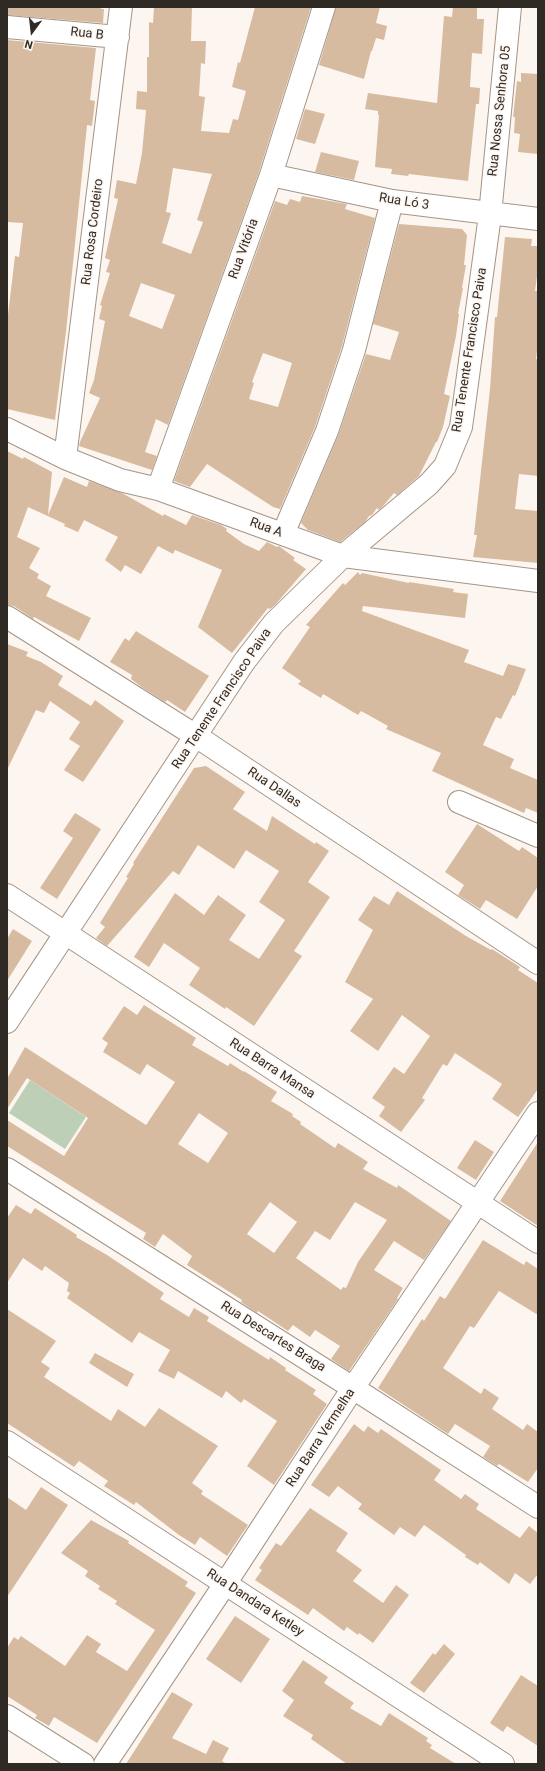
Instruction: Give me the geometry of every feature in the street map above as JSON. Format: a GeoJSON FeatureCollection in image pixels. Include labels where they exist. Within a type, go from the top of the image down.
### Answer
{"type":"FeatureCollection","features":[{"type":"Feature","properties":{"kind":"street","name":"Rua Rosa Cordeiro"},"geometry":{"type":"LineString","coordinates":[[65,458],[121,7]]}},
{"type":"Feature","properties":{"kind":"street","name":"Rua Vitória"},"geometry":{"type":"LineString","coordinates":[[158,490],[271,175],[324,7]]}},
{"type":"Feature","properties":{"kind":"street","name":"Rua Nossa Senhora 05"},"geometry":{"type":"LineString","coordinates":[[490,215],[510,7]]}},
{"type":"Feature","properties":{"kind":"street","name":"Rua B"},"geometry":{"type":"LineString","coordinates":[[7,27],[118,37]]}},
{"type":"Feature","properties":{"kind":"street","name":"Rua Ló 3"},"geometry":{"type":"LineString","coordinates":[[271,175],[392,201],[490,215],[538,220]]}},
{"type":"Feature","properties":{"kind":"street"},"geometry":{"type":"LineString","coordinates":[[283,534],[327,431],[354,350],[392,201]]}},
{"type":"Feature","properties":{"kind":"street","name":"Rua Tenente Francisco Paiva"},"geometry":{"type":"LineString","coordinates":[[7,1022],[244,662],[274,623],[343,556],[430,484],[445,466],[461,427],[490,215]]}},
{"type":"Feature","properties":{"kind":"street","name":"Rua A"},"geometry":{"type":"LineString","coordinates":[[7,429],[65,458],[120,480],[158,490],[343,556],[538,581]]}},
{"type":"Feature","properties":{"kind":"street","name":"Rua Dallas"},"geometry":{"type":"LineString","coordinates":[[7,617],[196,736],[538,963]]}},
{"type":"Feature","properties":{"kind":"street"},"geometry":{"type":"LineString","coordinates":[[459,802],[538,836]]}},
{"type":"Feature","properties":{"kind":"street","name":"Rua Barra Mansa"},"geometry":{"type":"LineString","coordinates":[[7,895],[538,1242]]}},
{"type":"Feature","properties":{"kind":"street","name":"Rua Barra Vermelha"},"geometry":{"type":"LineString","coordinates":[[105,1764],[226,1584],[353,1388],[538,1113]]}},
{"type":"Feature","properties":{"kind":"street","name":"Rua Descartes Braga"},"geometry":{"type":"LineString","coordinates":[[7,1169],[538,1507]]}},
{"type":"Feature","properties":{"kind":"street","name":"Rua Dandara Ketley"},"geometry":{"type":"LineString","coordinates":[[7,1442],[504,1764]]}},
{"type":"Feature","properties":{"kind":"street"},"geometry":{"type":"LineString","coordinates":[[7,1716],[83,1764]]}},
{"type":"Feature","properties":{"kind":"green space"},"geometry":{"type":"Polygon","coordinates":[[[30,1080],[86,1117],[65,1149],[9,1113],[30,1080]]]}},
{"type":"Feature","properties":{"kind":"building"},"geometry":{"type":"Polygon","coordinates":[[[7,7],[101,7],[101,9],[104,9],[103,23],[7,15],[7,7]]]}},
{"type":"Feature","properties":{"kind":"building"},"geometry":{"type":"Polygon","coordinates":[[[154,7],[192,7],[191,41],[206,41],[205,64],[201,63],[199,96],[205,97],[201,131],[229,133],[233,119],[238,120],[246,91],[232,87],[255,7],[311,7],[258,175],[168,425],[156,419],[145,452],[157,456],[152,470],[79,446],[100,398],[89,393],[94,380],[105,321],[99,319],[102,306],[100,305],[110,273],[106,272],[110,260],[105,258],[118,199],[114,198],[117,180],[136,184],[142,153],[146,110],[136,109],[137,91],[147,92],[149,22],[153,23],[154,7]],[[173,168],[166,212],[171,213],[162,243],[191,254],[203,222],[197,220],[212,174],[173,168]],[[141,283],[129,316],[162,329],[175,295],[141,283]]]}},
{"type":"Feature","properties":{"kind":"building"},"geometry":{"type":"Polygon","coordinates":[[[336,7],[380,7],[376,23],[387,26],[384,40],[376,38],[364,79],[319,65],[336,7]]]}},
{"type":"Feature","properties":{"kind":"building"},"geometry":{"type":"Polygon","coordinates":[[[453,7],[477,7],[477,19],[484,19],[482,54],[472,53],[470,87],[480,88],[479,104],[476,104],[468,181],[409,174],[408,176],[391,174],[392,169],[375,167],[379,115],[378,111],[365,109],[368,93],[437,103],[444,16],[452,17],[453,7]]]}},
{"type":"Feature","properties":{"kind":"building"},"geometry":{"type":"Polygon","coordinates":[[[7,40],[96,48],[90,100],[95,101],[92,126],[87,125],[66,332],[55,420],[7,409],[7,323],[15,256],[19,257],[23,223],[7,222],[7,40]]]}},
{"type":"Feature","properties":{"kind":"building"},"geometry":{"type":"Polygon","coordinates":[[[521,73],[538,74],[538,154],[518,152],[520,134],[514,133],[515,117],[513,117],[517,81],[521,82],[521,73]]]}},
{"type":"Feature","properties":{"kind":"building"},"geometry":{"type":"Polygon","coordinates":[[[305,109],[325,114],[315,144],[296,139],[305,109]]]}},
{"type":"Feature","properties":{"kind":"building"},"geometry":{"type":"Polygon","coordinates":[[[321,152],[359,161],[354,180],[315,172],[321,152]]]}},
{"type":"Feature","properties":{"kind":"building"},"geometry":{"type":"Polygon","coordinates":[[[302,196],[347,204],[345,209],[375,218],[342,346],[315,427],[280,509],[273,507],[207,464],[190,487],[174,481],[275,201],[287,205],[290,199],[300,202],[302,196]],[[263,353],[252,382],[254,383],[249,399],[278,407],[292,363],[263,353]]]}},
{"type":"Feature","properties":{"kind":"building"},"geometry":{"type":"Polygon","coordinates":[[[399,224],[462,229],[467,235],[464,265],[466,265],[463,288],[456,336],[444,394],[450,396],[443,427],[437,442],[419,476],[397,495],[394,493],[379,510],[377,508],[365,522],[340,542],[308,530],[301,523],[338,436],[366,354],[390,360],[399,332],[373,324],[399,224]]]}},
{"type":"Feature","properties":{"kind":"building"},"geometry":{"type":"Polygon","coordinates":[[[505,237],[532,239],[531,246],[538,246],[538,269],[535,291],[538,291],[538,344],[536,359],[538,360],[538,476],[519,474],[515,509],[538,511],[538,563],[473,557],[477,535],[474,535],[490,389],[495,317],[497,317],[505,237]]]}},
{"type":"Feature","properties":{"kind":"building"},"geometry":{"type":"Polygon","coordinates":[[[7,451],[23,459],[24,457],[52,472],[48,515],[64,477],[87,487],[89,481],[122,493],[163,516],[164,514],[186,525],[192,515],[221,525],[227,529],[226,531],[244,544],[259,551],[267,542],[277,547],[279,546],[295,558],[293,560],[306,569],[275,605],[270,609],[268,608],[232,653],[198,627],[222,570],[175,550],[173,554],[158,546],[141,574],[125,565],[121,572],[105,560],[118,537],[84,520],[78,532],[64,526],[65,524],[28,507],[17,537],[40,548],[29,568],[39,574],[37,578],[51,586],[46,596],[91,618],[79,641],[34,617],[33,619],[14,606],[7,605],[7,451]]]}},
{"type":"Feature","properties":{"kind":"building"},"geometry":{"type":"Polygon","coordinates":[[[358,572],[360,575],[362,573],[409,583],[454,589],[453,592],[468,594],[465,618],[363,606],[362,611],[469,650],[464,662],[503,676],[508,664],[526,669],[515,696],[513,695],[501,719],[496,717],[483,745],[514,759],[510,768],[538,780],[538,813],[526,808],[524,813],[432,771],[441,753],[386,729],[388,726],[361,711],[358,715],[323,694],[321,698],[298,684],[301,681],[282,668],[310,627],[306,625],[343,583],[345,585],[358,572]]]}},
{"type":"Feature","properties":{"kind":"building"},"geometry":{"type":"Polygon","coordinates":[[[136,631],[209,676],[185,712],[167,700],[165,702],[143,688],[131,679],[132,675],[110,662],[125,638],[129,641],[136,631]]]}},
{"type":"Feature","properties":{"kind":"building"},"geometry":{"type":"Polygon","coordinates":[[[7,644],[28,652],[26,656],[41,662],[63,676],[58,685],[91,706],[95,700],[124,721],[83,782],[64,770],[80,746],[69,739],[80,722],[50,701],[44,713],[36,710],[7,770],[7,644]]]}},
{"type":"Feature","properties":{"kind":"building"},"geometry":{"type":"Polygon","coordinates":[[[206,766],[245,792],[233,809],[267,831],[272,816],[315,844],[316,842],[329,851],[308,882],[330,897],[294,951],[302,956],[254,1026],[189,985],[200,968],[164,943],[149,967],[134,957],[175,893],[204,915],[218,895],[246,915],[229,940],[259,959],[285,920],[259,902],[279,871],[246,850],[234,869],[198,845],[179,875],[173,871],[107,946],[96,938],[105,927],[100,923],[128,878],[126,877],[134,864],[133,863],[194,768],[206,766]]]}},
{"type":"Feature","properties":{"kind":"building"},"geometry":{"type":"Polygon","coordinates":[[[75,813],[101,829],[57,899],[40,888],[73,838],[63,831],[75,813]]]}},
{"type":"Feature","properties":{"kind":"building"},"geometry":{"type":"Polygon","coordinates":[[[477,824],[519,851],[522,847],[538,858],[538,886],[517,919],[486,900],[480,909],[458,895],[464,885],[445,872],[477,824]]]}},
{"type":"Feature","properties":{"kind":"building"},"geometry":{"type":"Polygon","coordinates":[[[397,891],[466,936],[491,950],[492,949],[520,967],[518,970],[538,983],[538,1089],[518,1117],[492,1099],[502,1084],[455,1053],[447,1066],[443,1064],[422,1098],[425,1100],[401,1132],[379,1116],[385,1107],[372,1098],[394,1067],[404,1074],[430,1036],[402,1015],[378,1051],[350,1031],[373,999],[345,982],[373,930],[358,920],[374,896],[389,905],[397,891]]]}},
{"type":"Feature","properties":{"kind":"building"},"geometry":{"type":"Polygon","coordinates":[[[13,929],[32,941],[7,981],[7,939],[13,929]]]}},
{"type":"Feature","properties":{"kind":"building"},"geometry":{"type":"Polygon","coordinates":[[[144,1005],[196,1038],[192,1045],[228,1066],[230,1063],[277,1092],[271,1101],[293,1114],[292,1116],[301,1122],[300,1124],[335,1148],[338,1143],[368,1162],[363,1169],[397,1188],[398,1185],[451,1221],[424,1260],[394,1241],[374,1270],[403,1288],[397,1298],[398,1299],[349,1371],[331,1359],[340,1346],[315,1330],[310,1337],[293,1325],[288,1331],[258,1311],[257,1313],[241,1302],[242,1300],[187,1265],[192,1256],[163,1234],[155,1247],[143,1239],[146,1233],[7,1146],[7,1120],[64,1156],[88,1118],[27,1078],[7,1109],[7,1079],[25,1047],[146,1125],[175,1082],[147,1064],[140,1075],[103,1052],[108,1043],[102,1039],[124,1006],[137,1015],[144,1005]],[[199,1113],[178,1144],[208,1163],[228,1133],[199,1113]],[[270,1202],[247,1234],[274,1253],[297,1222],[270,1202]],[[355,1202],[330,1240],[315,1231],[296,1258],[341,1290],[343,1287],[346,1288],[358,1262],[387,1220],[355,1202]]]}},
{"type":"Feature","properties":{"kind":"building"},"geometry":{"type":"Polygon","coordinates":[[[475,1140],[494,1152],[476,1180],[457,1168],[475,1140]]]}},
{"type":"Feature","properties":{"kind":"building"},"geometry":{"type":"Polygon","coordinates":[[[538,1142],[538,1226],[500,1201],[538,1142]]]}},
{"type":"Feature","properties":{"kind":"building"},"geometry":{"type":"Polygon","coordinates":[[[16,1205],[31,1214],[35,1208],[77,1235],[76,1237],[107,1255],[164,1293],[160,1299],[189,1317],[194,1308],[209,1317],[207,1321],[269,1360],[270,1357],[286,1368],[285,1370],[316,1390],[313,1394],[327,1404],[274,1485],[247,1466],[277,1421],[244,1399],[241,1403],[226,1391],[222,1398],[178,1371],[174,1379],[158,1371],[170,1350],[139,1332],[132,1343],[67,1298],[70,1293],[67,1291],[69,1283],[45,1266],[42,1271],[23,1258],[7,1283],[7,1218],[16,1205]]]}},
{"type":"Feature","properties":{"kind":"building"},"geometry":{"type":"Polygon","coordinates":[[[483,1240],[524,1265],[526,1261],[538,1269],[538,1315],[499,1291],[474,1328],[470,1326],[443,1368],[481,1394],[484,1388],[499,1398],[492,1409],[523,1430],[527,1424],[538,1432],[538,1468],[528,1482],[499,1464],[497,1466],[483,1457],[490,1446],[455,1424],[448,1434],[378,1388],[422,1319],[424,1321],[440,1296],[445,1299],[483,1240]]]}},
{"type":"Feature","properties":{"kind":"building"},"geometry":{"type":"Polygon","coordinates":[[[7,1309],[56,1341],[41,1362],[50,1368],[44,1377],[111,1421],[118,1409],[145,1427],[159,1408],[218,1446],[192,1483],[203,1491],[201,1494],[248,1525],[227,1556],[200,1537],[195,1545],[179,1535],[136,1502],[134,1505],[104,1486],[108,1481],[79,1461],[74,1467],[7,1423],[7,1309]]]}},
{"type":"Feature","properties":{"kind":"building"},"geometry":{"type":"Polygon","coordinates":[[[95,1353],[134,1374],[127,1387],[89,1363],[95,1353]]]}},
{"type":"Feature","properties":{"kind":"building"},"geometry":{"type":"Polygon","coordinates":[[[354,1424],[364,1432],[368,1426],[378,1433],[381,1429],[441,1470],[434,1480],[461,1499],[465,1494],[479,1504],[476,1509],[520,1538],[529,1526],[538,1533],[538,1574],[530,1584],[515,1573],[509,1584],[480,1562],[478,1565],[465,1557],[466,1555],[424,1525],[415,1537],[400,1527],[394,1535],[358,1509],[362,1504],[338,1486],[329,1497],[311,1485],[354,1424]]]}},
{"type":"Feature","properties":{"kind":"building"},"geometry":{"type":"Polygon","coordinates":[[[41,1487],[68,1505],[7,1597],[7,1497],[26,1510],[41,1487]]]}},
{"type":"Feature","properties":{"kind":"building"},"geometry":{"type":"Polygon","coordinates":[[[310,1508],[348,1533],[336,1551],[362,1570],[353,1581],[383,1603],[396,1585],[409,1595],[373,1643],[347,1627],[344,1631],[313,1608],[308,1615],[255,1580],[262,1570],[259,1568],[276,1543],[281,1546],[310,1508]]]}},
{"type":"Feature","properties":{"kind":"building"},"geometry":{"type":"Polygon","coordinates":[[[91,1520],[129,1541],[128,1543],[188,1582],[185,1586],[196,1593],[97,1743],[54,1717],[49,1726],[35,1718],[37,1715],[7,1696],[7,1648],[14,1637],[18,1640],[21,1636],[65,1666],[87,1635],[101,1644],[96,1652],[127,1671],[155,1630],[115,1604],[117,1601],[98,1589],[100,1586],[85,1576],[88,1571],[61,1553],[91,1520]]]}},
{"type":"Feature","properties":{"kind":"building"},"geometry":{"type":"Polygon","coordinates":[[[235,1616],[270,1639],[241,1683],[206,1659],[235,1616]]]}},
{"type":"Feature","properties":{"kind":"building"},"geometry":{"type":"Polygon","coordinates":[[[444,1644],[455,1654],[424,1693],[410,1683],[433,1653],[435,1655],[444,1644]]]}},
{"type":"Feature","properties":{"kind":"building"},"geometry":{"type":"Polygon","coordinates":[[[303,1660],[328,1677],[324,1683],[354,1703],[350,1708],[381,1726],[389,1713],[428,1738],[426,1741],[432,1745],[430,1748],[456,1764],[347,1764],[311,1739],[313,1735],[283,1716],[294,1700],[282,1691],[303,1660]]]}},
{"type":"Feature","properties":{"kind":"building"},"geometry":{"type":"Polygon","coordinates":[[[521,1675],[538,1686],[538,1746],[507,1726],[503,1732],[490,1723],[521,1675]]]}},
{"type":"Feature","properties":{"kind":"building"},"geometry":{"type":"Polygon","coordinates":[[[172,1692],[193,1704],[172,1738],[206,1754],[213,1740],[229,1748],[222,1761],[227,1764],[126,1764],[172,1692]]]}}]}
